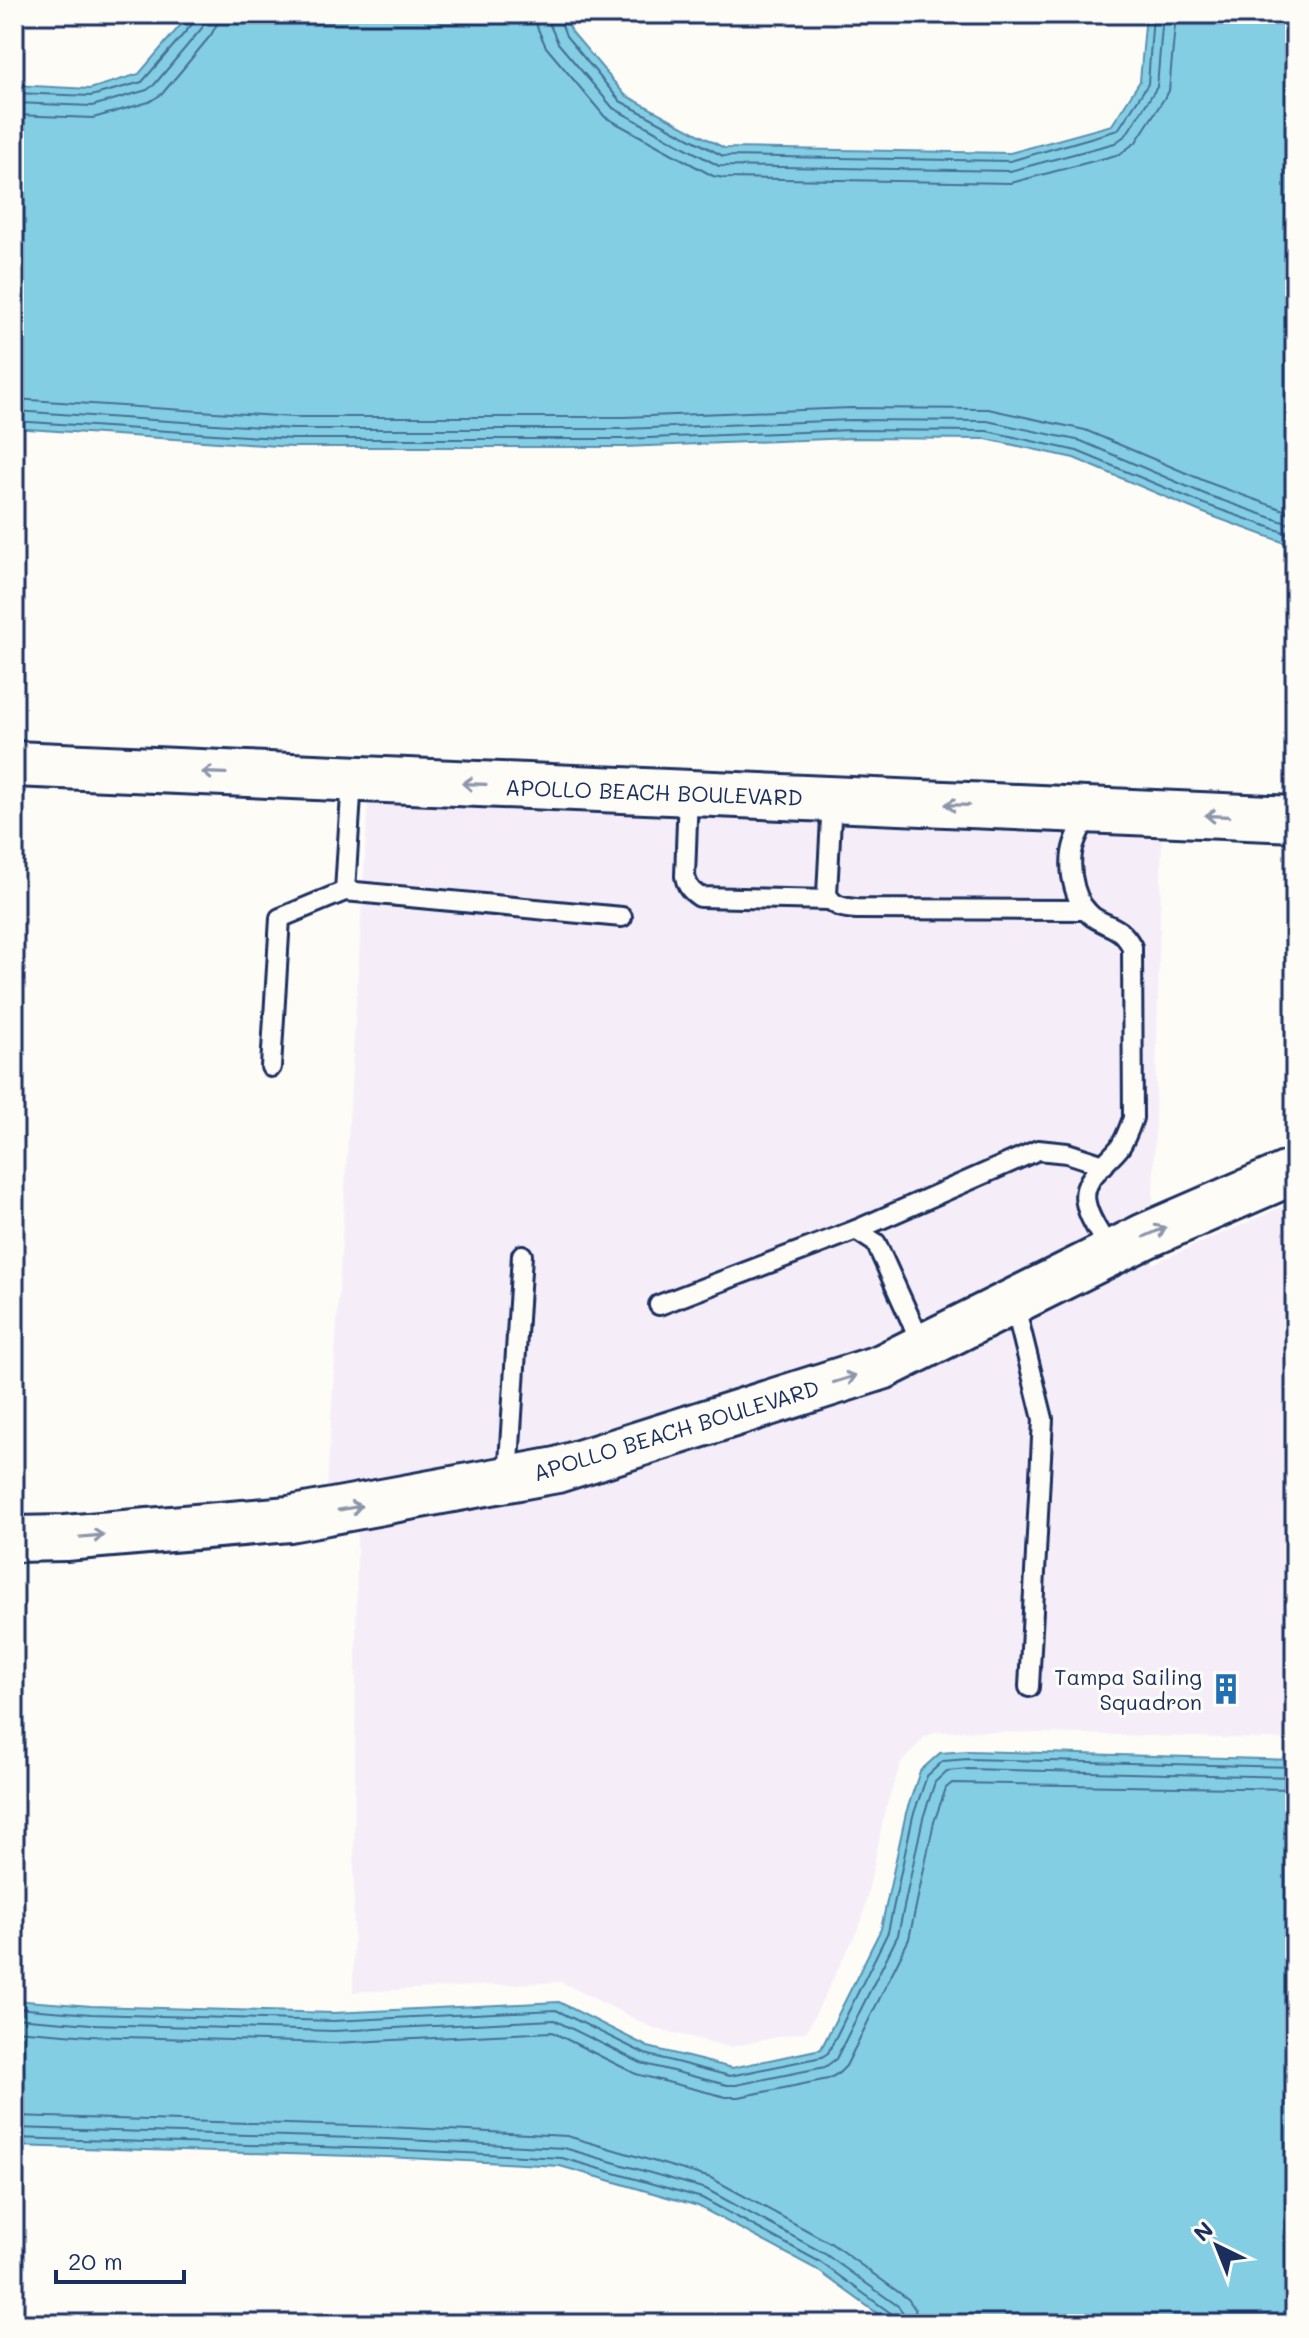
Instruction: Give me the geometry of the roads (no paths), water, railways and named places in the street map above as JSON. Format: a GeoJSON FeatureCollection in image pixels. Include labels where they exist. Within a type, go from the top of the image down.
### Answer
{"type":"FeatureCollection","features":[{"type":"Feature","properties":{"kind":"main road","name":"APOLLO BEACH BOULEVARD"},"geometry":{"type":"LineString","coordinates":[[14,764],[1295,819]]}},
{"type":"Feature","properties":{"kind":"main road","name":"APOLLO BEACH BOULEVARD"},"geometry":{"type":"LineString","coordinates":[[14,1539],[65,1538],[289,1519],[557,1470],[882,1367],[1112,1253],[1295,1171]]}},
{"type":"Feature","properties":{"kind":"lane"},"geometry":{"type":"LineString","coordinates":[[345,891],[352,779]]}},
{"type":"Feature","properties":{"kind":"lane"},"geometry":{"type":"LineString","coordinates":[[688,793],[685,876],[692,892],[700,897],[830,900]]}},
{"type":"Feature","properties":{"kind":"lane"},"geometry":{"type":"LineString","coordinates":[[832,799],[827,894],[842,908],[1086,910]]}},
{"type":"Feature","properties":{"kind":"lane"},"geometry":{"type":"LineString","coordinates":[[1091,810],[1072,855],[1072,876],[1078,897],[1090,914],[1117,928],[1132,947],[1133,1118],[1128,1133],[1089,1181],[1085,1201],[1112,1253]]}},
{"type":"Feature","properties":{"kind":"lane"},"geometry":{"type":"LineString","coordinates":[[271,1067],[280,918],[345,891],[622,917]]}},
{"type":"Feature","properties":{"kind":"lane"},"geometry":{"type":"LineString","coordinates":[[659,1305],[856,1230],[1038,1150],[1067,1153],[1104,1165]]}},
{"type":"Feature","properties":{"kind":"lane"},"geometry":{"type":"LineString","coordinates":[[856,1230],[876,1243],[923,1347]]}},
{"type":"Feature","properties":{"kind":"lane"},"geometry":{"type":"LineString","coordinates":[[508,1479],[522,1255]]}},
{"type":"Feature","properties":{"kind":"lane"},"geometry":{"type":"LineString","coordinates":[[1014,1302],[1043,1419],[1029,1687]]}},
{"type":"Feature","properties":{"kind":"water"},"geometry":{"type":"Polygon","coordinates":[[[190,14],[564,14],[572,32],[625,95],[724,148],[1010,153],[1112,125],[1140,81],[1146,14],[1295,14],[1295,544],[1201,512],[1074,458],[986,439],[852,438],[624,447],[292,447],[14,428],[14,85],[90,89],[139,74],[190,14]]]}},
{"type":"Feature","properties":{"kind":"water"},"geometry":{"type":"Polygon","coordinates":[[[968,1751],[1295,1760],[1295,2324],[892,2324],[816,2269],[698,2206],[560,2166],[387,2157],[14,2146],[14,2000],[91,2006],[333,2013],[559,2002],[648,2047],[732,2068],[821,2049],[881,1929],[906,1813],[920,1771],[940,1753],[968,1751]]]}},
{"type":"Feature","properties":{"kind":"place","name":"Tampa Sailing Squadron"},"geometry":{"type":"Point","coordinates":[1226,1689]}}]}
